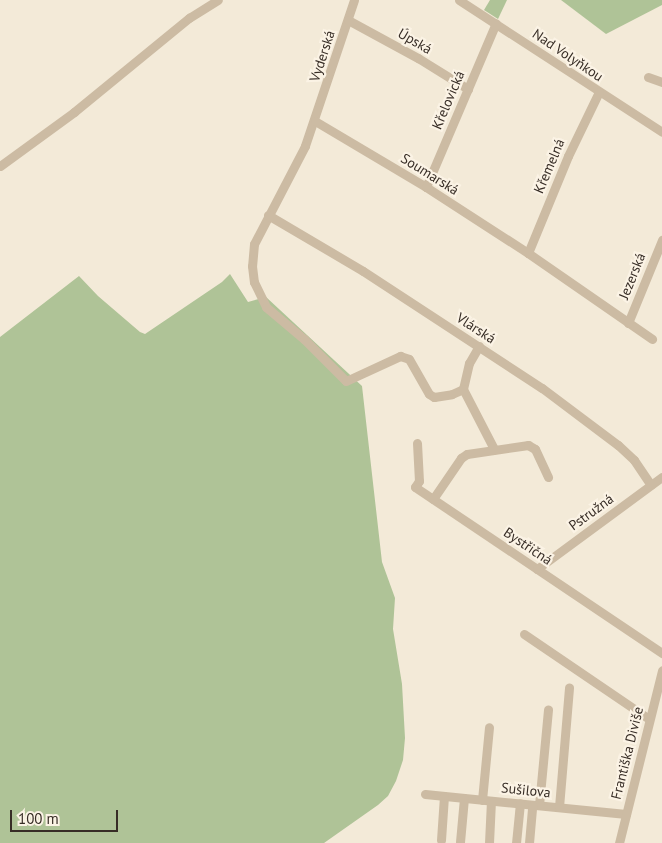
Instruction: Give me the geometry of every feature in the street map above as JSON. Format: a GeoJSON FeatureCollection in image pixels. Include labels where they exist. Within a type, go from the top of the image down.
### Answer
{"type":"FeatureCollection","features":[{"type":"Feature","properties":{"kind":"street"},"geometry":{"type":"LineString","coordinates":[[0,166],[74,112],[189,18],[218,0]]}},
{"type":"Feature","properties":{"kind":"street","name":"Vyderská"},"geometry":{"type":"LineString","coordinates":[[354,0],[315,121],[305,146],[254,244],[252,266],[256,289],[266,307],[304,339],[346,382],[400,356],[409,359],[429,394],[434,398],[464,389]]}},
{"type":"Feature","properties":{"kind":"street","name":"Nad Volyňkou"},"geometry":{"type":"LineString","coordinates":[[459,0],[662,132]]}},
{"type":"Feature","properties":{"kind":"street","name":"Úpská"},"geometry":{"type":"LineString","coordinates":[[348,20],[418,58],[468,89]]}},
{"type":"Feature","properties":{"kind":"street","name":"Křelovická"},"geometry":{"type":"LineString","coordinates":[[426,187],[496,23]]}},
{"type":"Feature","properties":{"kind":"street"},"geometry":{"type":"LineString","coordinates":[[648,77],[662,82]]}},
{"type":"Feature","properties":{"kind":"street","name":"Křemelná"},"geometry":{"type":"LineString","coordinates":[[528,253],[568,156],[599,92]]}},
{"type":"Feature","properties":{"kind":"street","name":"Soumarská"},"geometry":{"type":"LineString","coordinates":[[315,121],[426,187],[528,253],[652,339]]}},
{"type":"Feature","properties":{"kind":"street","name":"Vlárská"},"geometry":{"type":"LineString","coordinates":[[268,215],[362,271],[479,346],[591,424],[634,460],[651,485]]}},
{"type":"Feature","properties":{"kind":"street","name":"Jezerská"},"geometry":{"type":"LineString","coordinates":[[628,323],[662,240]]}},
{"type":"Feature","properties":{"kind":"street"},"geometry":{"type":"LineString","coordinates":[[479,346],[469,363],[464,389],[494,449]]}},
{"type":"Feature","properties":{"kind":"street","name":"Bystřičná"},"geometry":{"type":"LineString","coordinates":[[417,443],[419,481],[415,487],[662,653]]}},
{"type":"Feature","properties":{"kind":"street"},"geometry":{"type":"LineString","coordinates":[[433,499],[461,458],[467,454],[528,445],[535,449],[548,477]]}},
{"type":"Feature","properties":{"kind":"street","name":"Pstružná"},"geometry":{"type":"LineString","coordinates":[[537,569],[662,477]]}},
{"type":"Feature","properties":{"kind":"street"},"geometry":{"type":"LineString","coordinates":[[524,634],[649,719]]}},
{"type":"Feature","properties":{"kind":"street","name":"Františka Diviše"},"geometry":{"type":"LineString","coordinates":[[619,843],[662,670]]}},
{"type":"Feature","properties":{"kind":"street"},"geometry":{"type":"LineString","coordinates":[[559,807],[569,687]]}},
{"type":"Feature","properties":{"kind":"street"},"geometry":{"type":"LineString","coordinates":[[529,843],[536,805],[548,709]]}},
{"type":"Feature","properties":{"kind":"street"},"geometry":{"type":"LineString","coordinates":[[489,727],[487,800],[489,843]]}},
{"type":"Feature","properties":{"kind":"street","name":"Sušilova"},"geometry":{"type":"LineString","coordinates":[[424,794],[626,814]]}},
{"type":"Feature","properties":{"kind":"street"},"geometry":{"type":"LineString","coordinates":[[441,840],[444,796]]}},
{"type":"Feature","properties":{"kind":"street"},"geometry":{"type":"LineString","coordinates":[[460,842],[464,798]]}},
{"type":"Feature","properties":{"kind":"street"},"geometry":{"type":"LineString","coordinates":[[516,843],[520,804]]}},
{"type":"Feature","properties":{"kind":"green space"},"geometry":{"type":"Polygon","coordinates":[[[490,0],[507,0],[498,19],[484,10],[490,0]]]}},
{"type":"Feature","properties":{"kind":"green space"},"geometry":{"type":"Polygon","coordinates":[[[561,0],[662,0],[662,5],[606,34],[561,0]]]}},
{"type":"Feature","properties":{"kind":"green space"},"geometry":{"type":"Polygon","coordinates":[[[230,274],[248,302],[266,297],[362,386],[382,562],[395,598],[393,629],[402,684],[405,738],[403,760],[396,781],[388,796],[378,805],[324,843],[0,843],[0,337],[79,276],[98,296],[140,332],[145,334],[222,282],[230,274]]]}}]}
